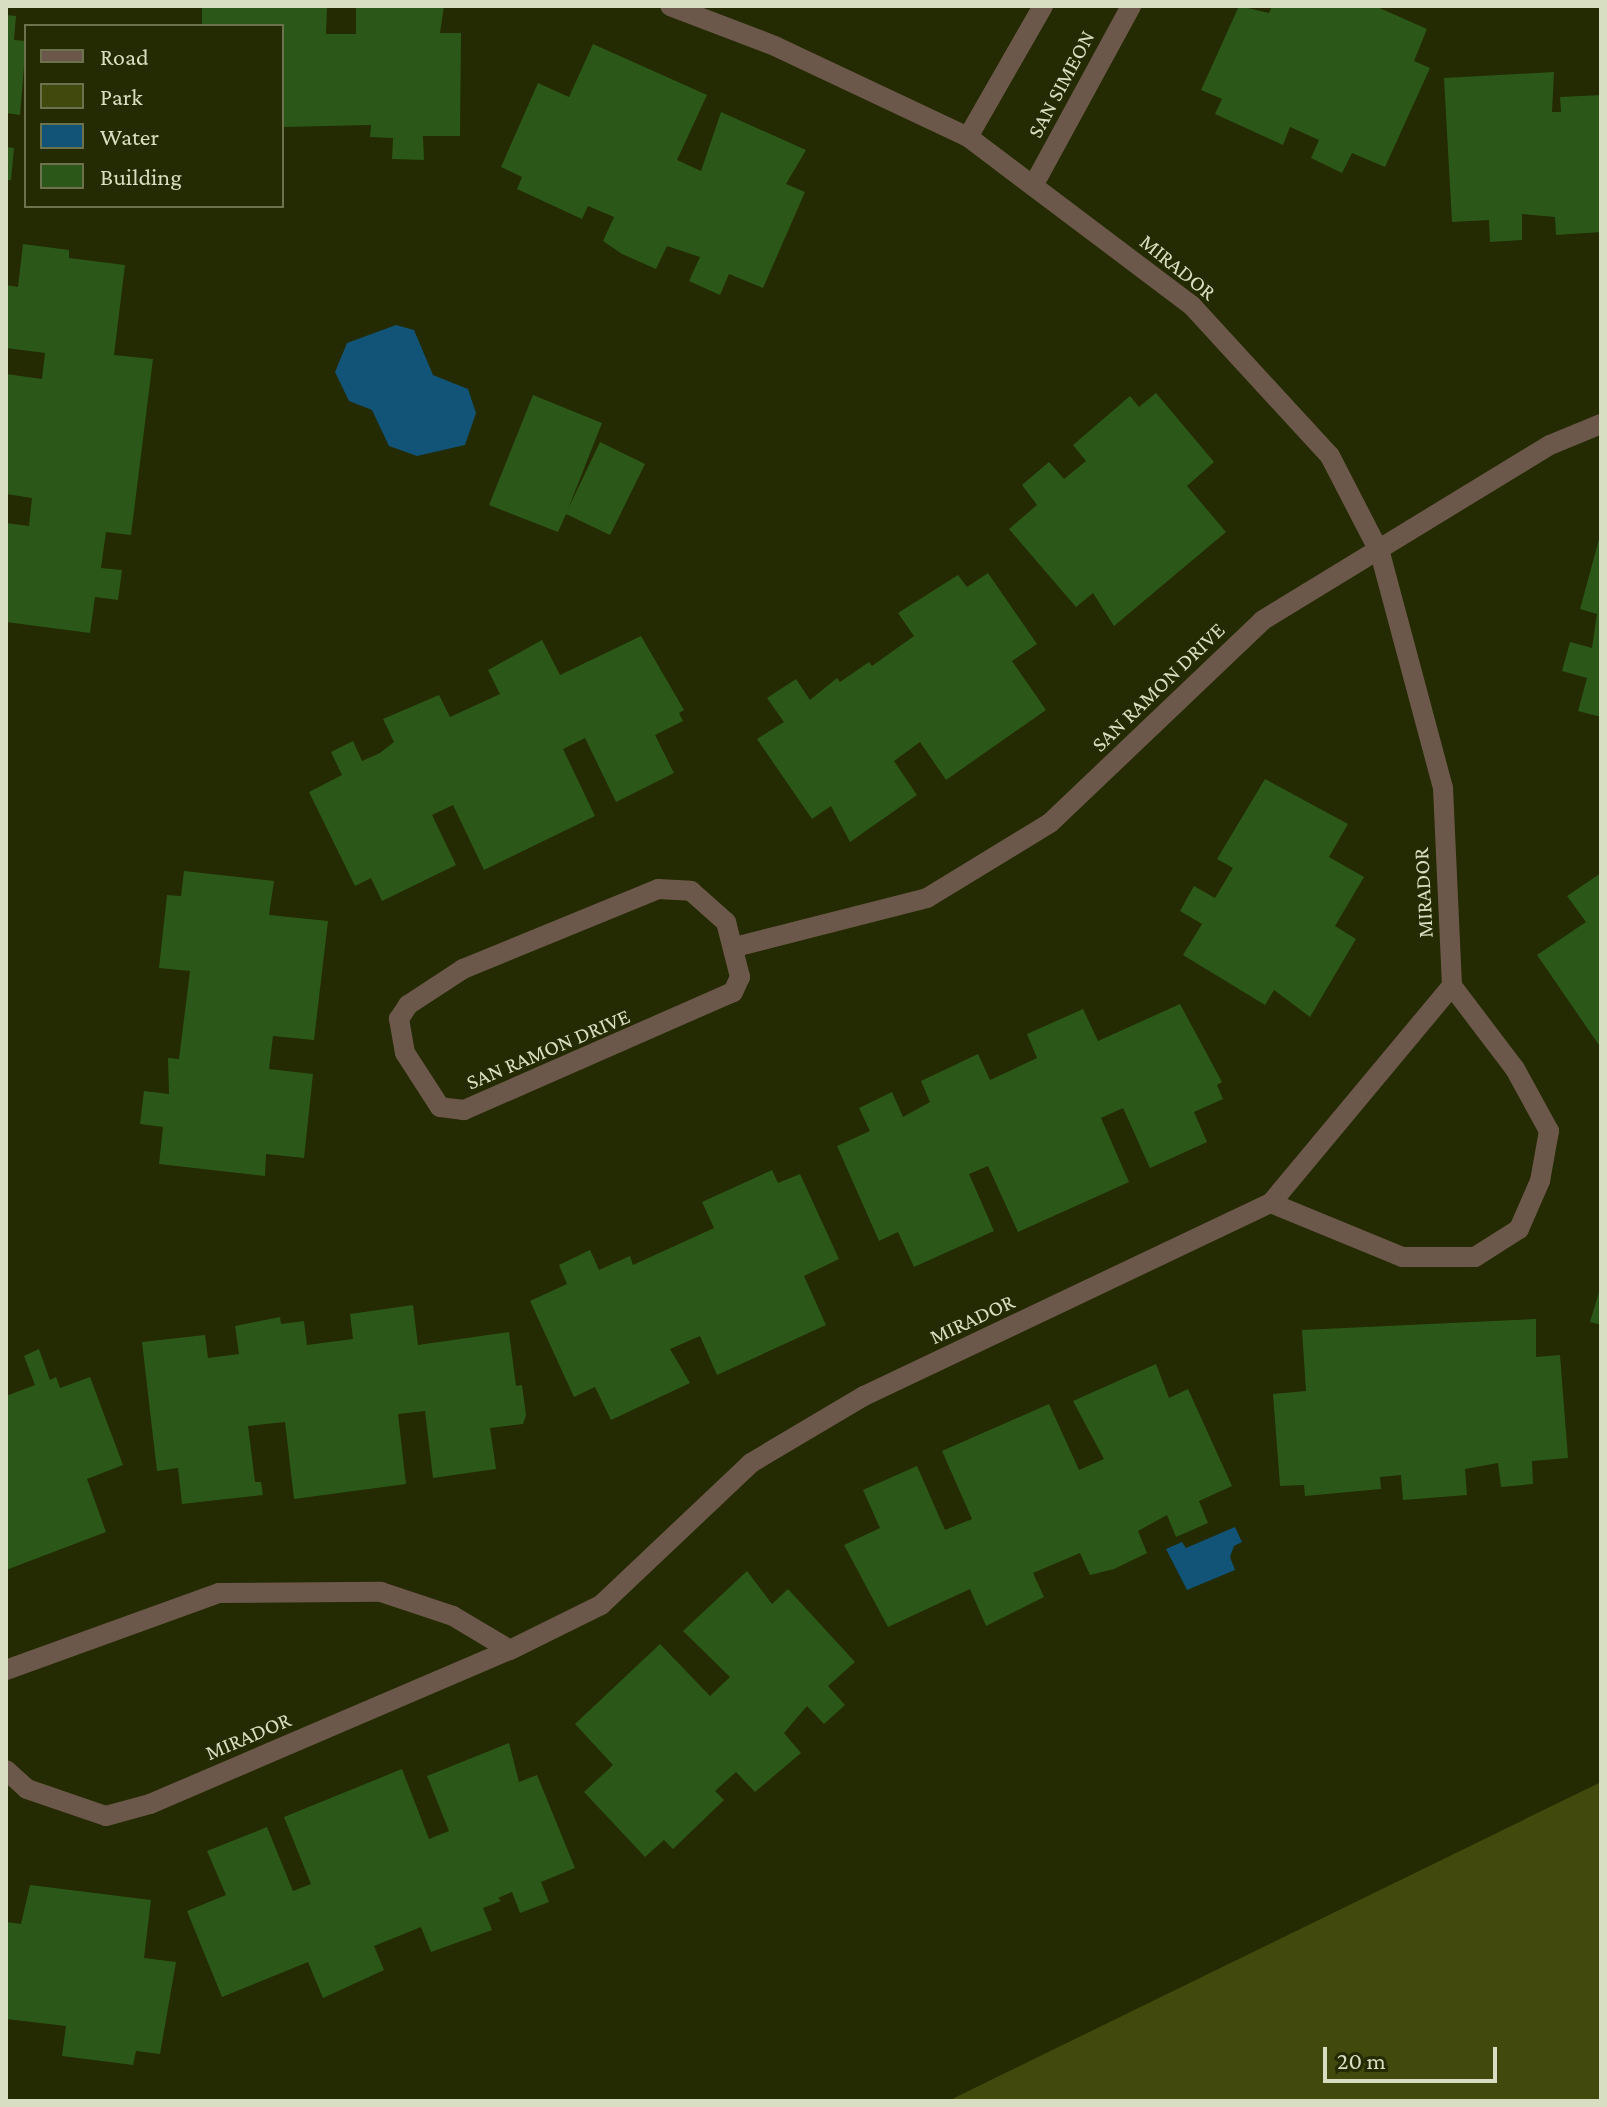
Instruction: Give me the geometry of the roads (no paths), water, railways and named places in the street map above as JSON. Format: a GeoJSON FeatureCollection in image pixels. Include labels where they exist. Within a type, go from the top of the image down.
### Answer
{"type":"FeatureCollection","features":[{"type":"Feature","properties":{"kind":"street","name":"MIRADOR"},"geometry":{"type":"LineString","coordinates":[[6,1770],[27,1789],[106,1816],[150,1804],[510,1650],[601,1605],[751,1463],[864,1396],[1271,1203],[1452,986],[1443,788],[1380,553],[1330,456],[1191,305],[968,137],[775,46],[670,6]]}},
{"type":"Feature","properties":{"kind":"street"},"geometry":{"type":"LineString","coordinates":[[968,137],[1043,6]]}},
{"type":"Feature","properties":{"kind":"street","name":"SAN SIMEON"},"geometry":{"type":"LineString","coordinates":[[1033,186],[1131,6]]}},
{"type":"Feature","properties":{"kind":"street","name":"SAN RAMON DRIVE"},"geometry":{"type":"LineString","coordinates":[[735,947],[927,898],[1050,823],[1263,620],[1380,553],[1550,445],[1601,424]]}},
{"type":"Feature","properties":{"kind":"street","name":"SAN RAMON DRIVE"},"geometry":{"type":"LineString","coordinates":[[658,889],[697,895],[726,922],[735,947],[738,984],[712,1005],[464,1110],[440,1107],[405,1053],[399,1019],[408,1005],[463,969],[658,889]]}},
{"type":"Feature","properties":{"kind":"street"},"geometry":{"type":"LineString","coordinates":[[1271,1203],[1402,1257],[1475,1257],[1519,1229],[1540,1181],[1549,1131],[1515,1069],[1452,986]]}},
{"type":"Feature","properties":{"kind":"street"},"geometry":{"type":"LineString","coordinates":[[6,1670],[219,1593],[381,1592],[453,1616],[510,1650]]}},
{"type":"Feature","properties":{"kind":"water"},"geometry":{"type":"Polygon","coordinates":[[[396,325],[414,330],[433,375],[468,389],[476,413],[465,445],[417,456],[389,446],[372,410],[349,401],[335,372],[347,343],[396,325]]]}},
{"type":"Feature","properties":{"kind":"water"},"geometry":{"type":"Polygon","coordinates":[[[1235,1527],[1242,1542],[1234,1546],[1230,1557],[1235,1570],[1187,1590],[1166,1549],[1182,1542],[1186,1548],[1235,1527]]]}}]}
